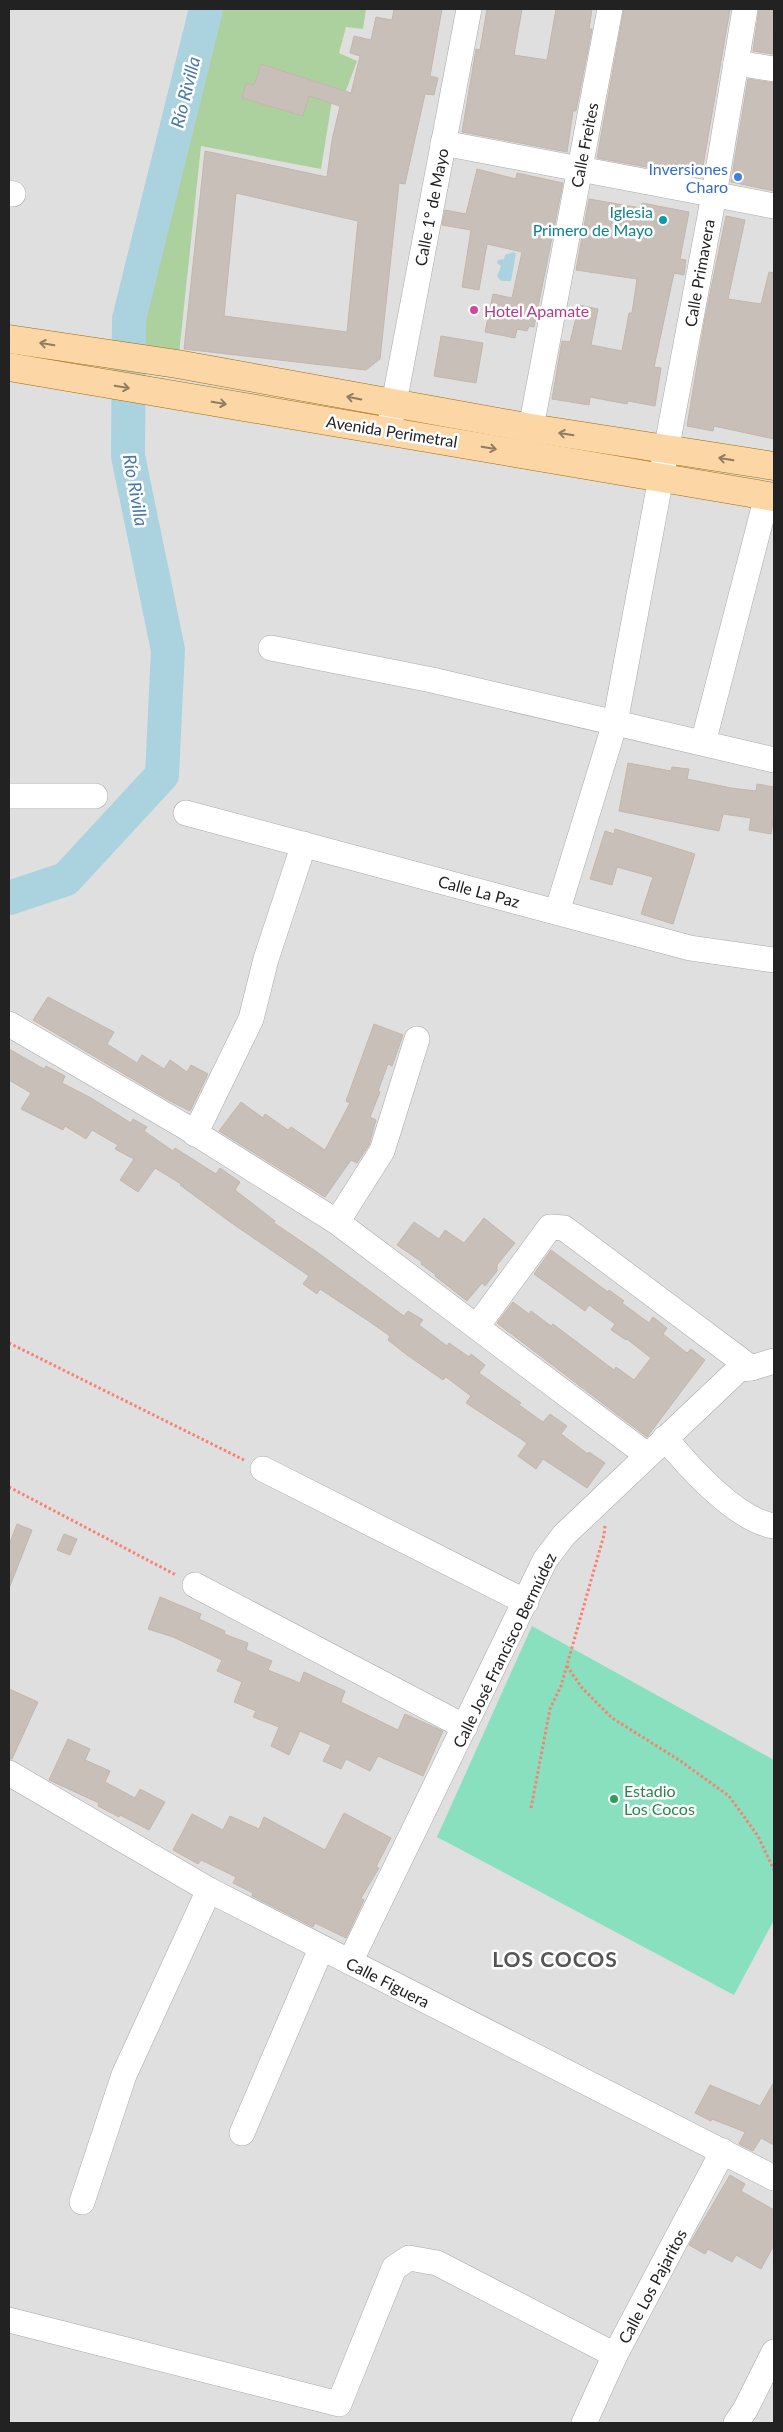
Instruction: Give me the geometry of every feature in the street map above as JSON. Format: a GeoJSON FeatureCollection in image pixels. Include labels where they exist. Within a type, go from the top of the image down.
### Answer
{"type":"FeatureCollection","features":[{"type":"Feature","properties":{"kind":"main road","name":"Avenida Perimetral"},"geometry":{"type":"LineString","coordinates":[[9,338],[177,364],[391,418],[661,477],[770,496]]}},
{"type":"Feature","properties":{"kind":"main road","name":"Avenida Perimetral"},"geometry":{"type":"LineString","coordinates":[[9,367],[171,395],[391,418],[531,428],[774,466]]}},
{"type":"Feature","properties":{"kind":"street","name":"Calle 1° de Mayo"},"geometry":{"type":"LineString","coordinates":[[391,418],[469,9]]}},
{"type":"Feature","properties":{"kind":"street","name":"Calle Freites"},"geometry":{"type":"LineString","coordinates":[[531,428],[610,9]]}},
{"type":"Feature","properties":{"kind":"street","name":"Calle Primavera"},"geometry":{"type":"LineString","coordinates":[[557,912],[615,722],[714,195],[745,9]]}},
{"type":"Feature","properties":{"kind":"street"},"geometry":{"type":"LineString","coordinates":[[736,63],[774,69]]}},
{"type":"Feature","properties":{"kind":"street"},"geometry":{"type":"LineString","coordinates":[[443,143],[774,206]]}},
{"type":"Feature","properties":{"kind":"street"},"geometry":{"type":"LineString","coordinates":[[703,743],[770,496]]}},
{"type":"Feature","properties":{"kind":"street"},"geometry":{"type":"LineString","coordinates":[[271,648],[432,680],[774,760]]}},
{"type":"Feature","properties":{"kind":"street"},"geometry":{"type":"LineString","coordinates":[[9,796],[95,796]]}},
{"type":"Feature","properties":{"kind":"street","name":"Calle La Paz"},"geometry":{"type":"LineString","coordinates":[[186,813],[690,948],[774,960]]}},
{"type":"Feature","properties":{"kind":"street"},"geometry":{"type":"LineString","coordinates":[[196,1134],[251,1019],[266,959],[304,844]]}},
{"type":"Feature","properties":{"kind":"street"},"geometry":{"type":"LineString","coordinates":[[9,1024],[196,1134],[337,1222],[478,1325],[700,1477],[751,1519],[774,1526]]}},
{"type":"Feature","properties":{"kind":"street"},"geometry":{"type":"LineString","coordinates":[[337,1222],[382,1152],[418,1039]]}},
{"type":"Feature","properties":{"kind":"street"},"geometry":{"type":"LineString","coordinates":[[478,1325],[550,1227],[556,1226],[564,1228],[763,1364]]}},
{"type":"Feature","properties":{"kind":"street","name":"Calle José Francisco Bermúdez"},"geometry":{"type":"LineString","coordinates":[[350,1962],[550,1554],[564,1535],[739,1369],[763,1364]]}},
{"type":"Feature","properties":{"kind":"street"},"geometry":{"type":"LineString","coordinates":[[263,1469],[526,1602]]}},
{"type":"Feature","properties":{"kind":"street"},"geometry":{"type":"LineString","coordinates":[[195,1585],[465,1727]]}},
{"type":"Feature","properties":{"kind":"street","name":"Calle Figuera"},"geometry":{"type":"LineString","coordinates":[[9,1774],[209,1890],[320,1949],[350,1962],[774,2178]]}},
{"type":"Feature","properties":{"kind":"street"},"geometry":{"type":"LineString","coordinates":[[82,2202],[124,2075],[209,1890]]}},
{"type":"Feature","properties":{"kind":"street"},"geometry":{"type":"LineString","coordinates":[[242,2133],[320,1949]]}},
{"type":"Feature","properties":{"kind":"street","name":"Calle Los Pajaritos"},"geometry":{"type":"LineString","coordinates":[[584,2423],[615,2355],[723,2151]]}},
{"type":"Feature","properties":{"kind":"street"},"geometry":{"type":"LineString","coordinates":[[9,2320],[339,2404],[394,2268],[409,2258],[437,2262],[615,2355]]}},
{"type":"Feature","properties":{"kind":"street"},"geometry":{"type":"LineString","coordinates":[[736,2423],[745,2410],[774,2352]]}},
{"type":"Feature","properties":{"kind":"path"},"geometry":{"type":"LineString","coordinates":[[9,1343],[263,1469]]}},
{"type":"Feature","properties":{"kind":"path"},"geometry":{"type":"LineString","coordinates":[[9,1487],[195,1585]]}},
{"type":"Feature","properties":{"kind":"path"},"geometry":{"type":"LineString","coordinates":[[531,1808],[550,1709],[567,1666],[604,1535],[605,1496]]}},
{"type":"Feature","properties":{"kind":"path"},"geometry":{"type":"LineString","coordinates":[[567,1666],[582,1688],[612,1718],[679,1760],[729,1796],[758,1836],[774,1870]]}},
{"type":"Feature","properties":{"kind":"shaded area"},"geometry":{"type":"Polygon","coordinates":[[[9,9],[774,9],[774,2423],[9,2423],[9,9]]]}},
{"type":"Feature","properties":{"kind":"green space"},"geometry":{"type":"Polygon","coordinates":[[[219,9],[366,9],[363,29],[346,27],[339,53],[357,61],[344,96],[333,94],[321,169],[201,146],[179,354],[134,343],[135,320],[199,67],[215,33],[219,9]]]}},
{"type":"Feature","properties":{"kind":"green space","name":"Estadio Los Cocos"},"geometry":{"type":"Polygon","coordinates":[[[532,1626],[774,1760],[774,1920],[734,1995],[437,1837],[532,1626]]]}},
{"type":"Feature","properties":{"kind":"water"},"geometry":{"type":"Polygon","coordinates":[[[513,252],[516,253],[511,281],[501,281],[497,276],[501,266],[497,263],[498,260],[504,259],[505,255],[513,252]]]}},
{"type":"Feature","properties":{"kind":"building"},"geometry":{"type":"Polygon","coordinates":[[[394,9],[442,9],[430,76],[438,78],[434,95],[425,94],[405,184],[399,183],[380,359],[366,370],[184,349],[205,151],[327,177],[332,140],[340,106],[309,96],[303,116],[242,98],[246,83],[254,85],[261,64],[351,93],[360,56],[350,53],[354,36],[371,40],[376,17],[392,20],[394,9]],[[236,193],[224,316],[347,332],[358,221],[236,193]]]}},
{"type":"Feature","properties":{"kind":"building"},"geometry":{"type":"Polygon","coordinates":[[[487,9],[522,9],[514,55],[547,60],[556,9],[592,9],[589,29],[592,29],[576,111],[573,111],[567,152],[462,132],[476,49],[480,50],[487,9]]]}},
{"type":"Feature","properties":{"kind":"building"},"geometry":{"type":"Polygon","coordinates":[[[624,9],[730,9],[702,172],[696,171],[695,176],[597,158],[624,9]]]}},
{"type":"Feature","properties":{"kind":"building"},"geometry":{"type":"Polygon","coordinates":[[[759,9],[774,9],[773,54],[753,51],[759,9]]]}},
{"type":"Feature","properties":{"kind":"building"},"geometry":{"type":"Polygon","coordinates":[[[748,79],[774,83],[774,191],[731,182],[748,79]]]}},
{"type":"Feature","properties":{"kind":"building"},"geometry":{"type":"Polygon","coordinates":[[[477,169],[516,179],[517,173],[563,183],[534,327],[529,326],[527,331],[517,329],[515,338],[485,332],[493,294],[512,298],[522,252],[487,244],[479,290],[462,287],[471,230],[442,225],[445,210],[466,214],[477,169]]]}},
{"type":"Feature","properties":{"kind":"building"},"geometry":{"type":"Polygon","coordinates":[[[589,199],[641,208],[642,203],[689,212],[680,259],[686,260],[684,275],[674,273],[654,367],[661,368],[655,406],[628,401],[627,404],[590,397],[589,405],[552,399],[562,341],[570,342],[579,305],[598,309],[591,345],[622,351],[629,313],[632,313],[637,279],[576,270],[589,199]]]}},
{"type":"Feature","properties":{"kind":"building"},"geometry":{"type":"Polygon","coordinates":[[[726,216],[745,220],[728,299],[761,304],[769,272],[774,273],[774,439],[714,426],[713,431],[687,426],[705,318],[726,216]]]}},
{"type":"Feature","properties":{"kind":"building"},"geometry":{"type":"Polygon","coordinates":[[[441,336],[483,343],[476,383],[434,376],[441,336]]]}},
{"type":"Feature","properties":{"kind":"building"},"geometry":{"type":"Polygon","coordinates":[[[628,763],[671,771],[672,767],[689,769],[687,779],[731,788],[756,791],[757,784],[774,787],[774,815],[771,834],[749,830],[751,818],[723,814],[719,831],[619,811],[628,763]]]}},
{"type":"Feature","properties":{"kind":"building"},"geometry":{"type":"Polygon","coordinates":[[[615,829],[695,854],[673,924],[641,914],[653,877],[617,867],[612,885],[590,879],[605,831],[614,834],[615,829]]]}},
{"type":"Feature","properties":{"kind":"building"},"geometry":{"type":"Polygon","coordinates":[[[48,997],[114,1032],[107,1044],[137,1063],[142,1055],[164,1069],[170,1060],[187,1072],[191,1065],[208,1074],[190,1111],[168,1100],[33,1020],[48,997]]]}},
{"type":"Feature","properties":{"kind":"building"},"geometry":{"type":"Polygon","coordinates":[[[374,1024],[403,1035],[392,1066],[388,1064],[378,1091],[380,1092],[370,1117],[376,1120],[369,1145],[357,1163],[351,1160],[325,1197],[219,1131],[241,1102],[263,1118],[265,1114],[288,1130],[291,1127],[325,1150],[350,1103],[346,1101],[374,1024]]]}},
{"type":"Feature","properties":{"kind":"building"},"geometry":{"type":"Polygon","coordinates":[[[9,1049],[44,1069],[46,1066],[65,1076],[62,1083],[91,1098],[131,1123],[133,1119],[147,1127],[144,1131],[173,1151],[175,1148],[216,1174],[220,1168],[240,1182],[235,1190],[275,1221],[274,1223],[404,1316],[408,1311],[423,1320],[419,1325],[447,1346],[449,1343],[469,1357],[471,1354],[485,1365],[479,1373],[521,1403],[519,1405],[543,1422],[550,1414],[567,1426],[561,1434],[588,1454],[589,1452],[605,1463],[587,1488],[543,1459],[536,1469],[518,1456],[527,1443],[466,1403],[471,1396],[446,1377],[443,1380],[407,1355],[388,1340],[390,1336],[370,1322],[320,1289],[317,1294],[303,1284],[309,1276],[233,1224],[181,1184],[155,1168],[138,1192],[120,1180],[134,1159],[115,1149],[118,1145],[92,1130],[86,1139],[65,1126],[63,1130],[21,1109],[31,1093],[9,1080],[9,1049]]]}},
{"type":"Feature","properties":{"kind":"building"},"geometry":{"type":"Polygon","coordinates":[[[484,1218],[515,1243],[497,1265],[497,1271],[485,1286],[482,1283],[467,1301],[421,1264],[422,1262],[397,1245],[414,1222],[439,1239],[445,1230],[464,1243],[484,1218]]]}},
{"type":"Feature","properties":{"kind":"building"},"geometry":{"type":"Polygon","coordinates":[[[551,1250],[608,1292],[609,1290],[624,1301],[622,1303],[649,1323],[653,1317],[667,1328],[663,1334],[687,1353],[691,1349],[705,1360],[647,1437],[497,1323],[513,1302],[529,1314],[531,1311],[551,1326],[553,1324],[614,1370],[616,1367],[634,1380],[651,1358],[627,1339],[611,1330],[615,1324],[589,1305],[585,1311],[534,1274],[551,1250]]]}},
{"type":"Feature","properties":{"kind":"building"},"geometry":{"type":"Polygon","coordinates":[[[17,1524],[32,1530],[10,1586],[9,1545],[17,1524]]]}},
{"type":"Feature","properties":{"kind":"building"},"geometry":{"type":"Polygon","coordinates":[[[64,1534],[77,1539],[70,1555],[57,1550],[64,1534]]]}},
{"type":"Feature","properties":{"kind":"building"},"geometry":{"type":"Polygon","coordinates":[[[160,1597],[201,1614],[199,1619],[225,1631],[224,1634],[248,1643],[246,1650],[272,1661],[268,1670],[300,1683],[304,1672],[345,1691],[341,1702],[398,1730],[405,1714],[443,1731],[423,1776],[378,1756],[370,1771],[346,1759],[341,1769],[323,1761],[331,1745],[300,1731],[289,1755],[271,1746],[279,1727],[253,1717],[256,1711],[234,1702],[242,1682],[217,1671],[222,1660],[173,1637],[148,1629],[160,1597]]]}},
{"type":"Feature","properties":{"kind":"building"},"geometry":{"type":"Polygon","coordinates":[[[9,1689],[38,1702],[12,1759],[9,1759],[9,1689]]]}},
{"type":"Feature","properties":{"kind":"building"},"geometry":{"type":"Polygon","coordinates":[[[68,1739],[90,1749],[85,1760],[110,1771],[105,1782],[135,1798],[140,1789],[165,1802],[149,1830],[98,1806],[99,1803],[49,1780],[68,1739]]]}},
{"type":"Feature","properties":{"kind":"building"},"geometry":{"type":"Polygon","coordinates":[[[344,1813],[391,1838],[376,1867],[379,1868],[361,1898],[364,1900],[346,1938],[315,1923],[313,1927],[252,1896],[253,1893],[233,1883],[236,1877],[201,1860],[198,1864],[173,1850],[192,1814],[223,1830],[230,1816],[259,1829],[264,1817],[325,1850],[344,1813]]]}},
{"type":"Feature","properties":{"kind":"building"},"geometry":{"type":"Polygon","coordinates":[[[774,2082],[774,2145],[761,2138],[753,2151],[739,2144],[745,2132],[712,2119],[711,2121],[695,2113],[710,2085],[760,2106],[774,2082]]]}},
{"type":"Feature","properties":{"kind":"building"},"geometry":{"type":"Polygon","coordinates":[[[730,2175],[745,2184],[741,2191],[774,2210],[774,2245],[761,2269],[736,2255],[732,2262],[708,2249],[705,2254],[689,2245],[730,2175]]]}},
{"type":"Feature","properties":{"kind":"waterway","name":"Río Rivilla"},"geometry":{"type":"LineString","coordinates":[[9,898],[66,879],[162,775],[168,650],[128,456],[129,319],[206,9]]}},
{"type":"Feature","properties":{"kind":"place","name":"Inversiones Charo"},"geometry":{"type":"Point","coordinates":[738,177]}},
{"type":"Feature","properties":{"kind":"place","name":"Iglesia Primero de Mayo"},"geometry":{"type":"Point","coordinates":[663,220]}},
{"type":"Feature","properties":{"kind":"place","name":"Hotel Apamate"},"geometry":{"type":"Point","coordinates":[474,310]}},
{"type":"Feature","properties":{"kind":"place","name":"Estadio Los Cocos"},"geometry":{"type":"Point","coordinates":[614,1799]}},
{"type":"Feature","properties":{"kind":"district","name":"LOS COCOS"},"geometry":{"type":"Point","coordinates":[555,1958]}}]}
